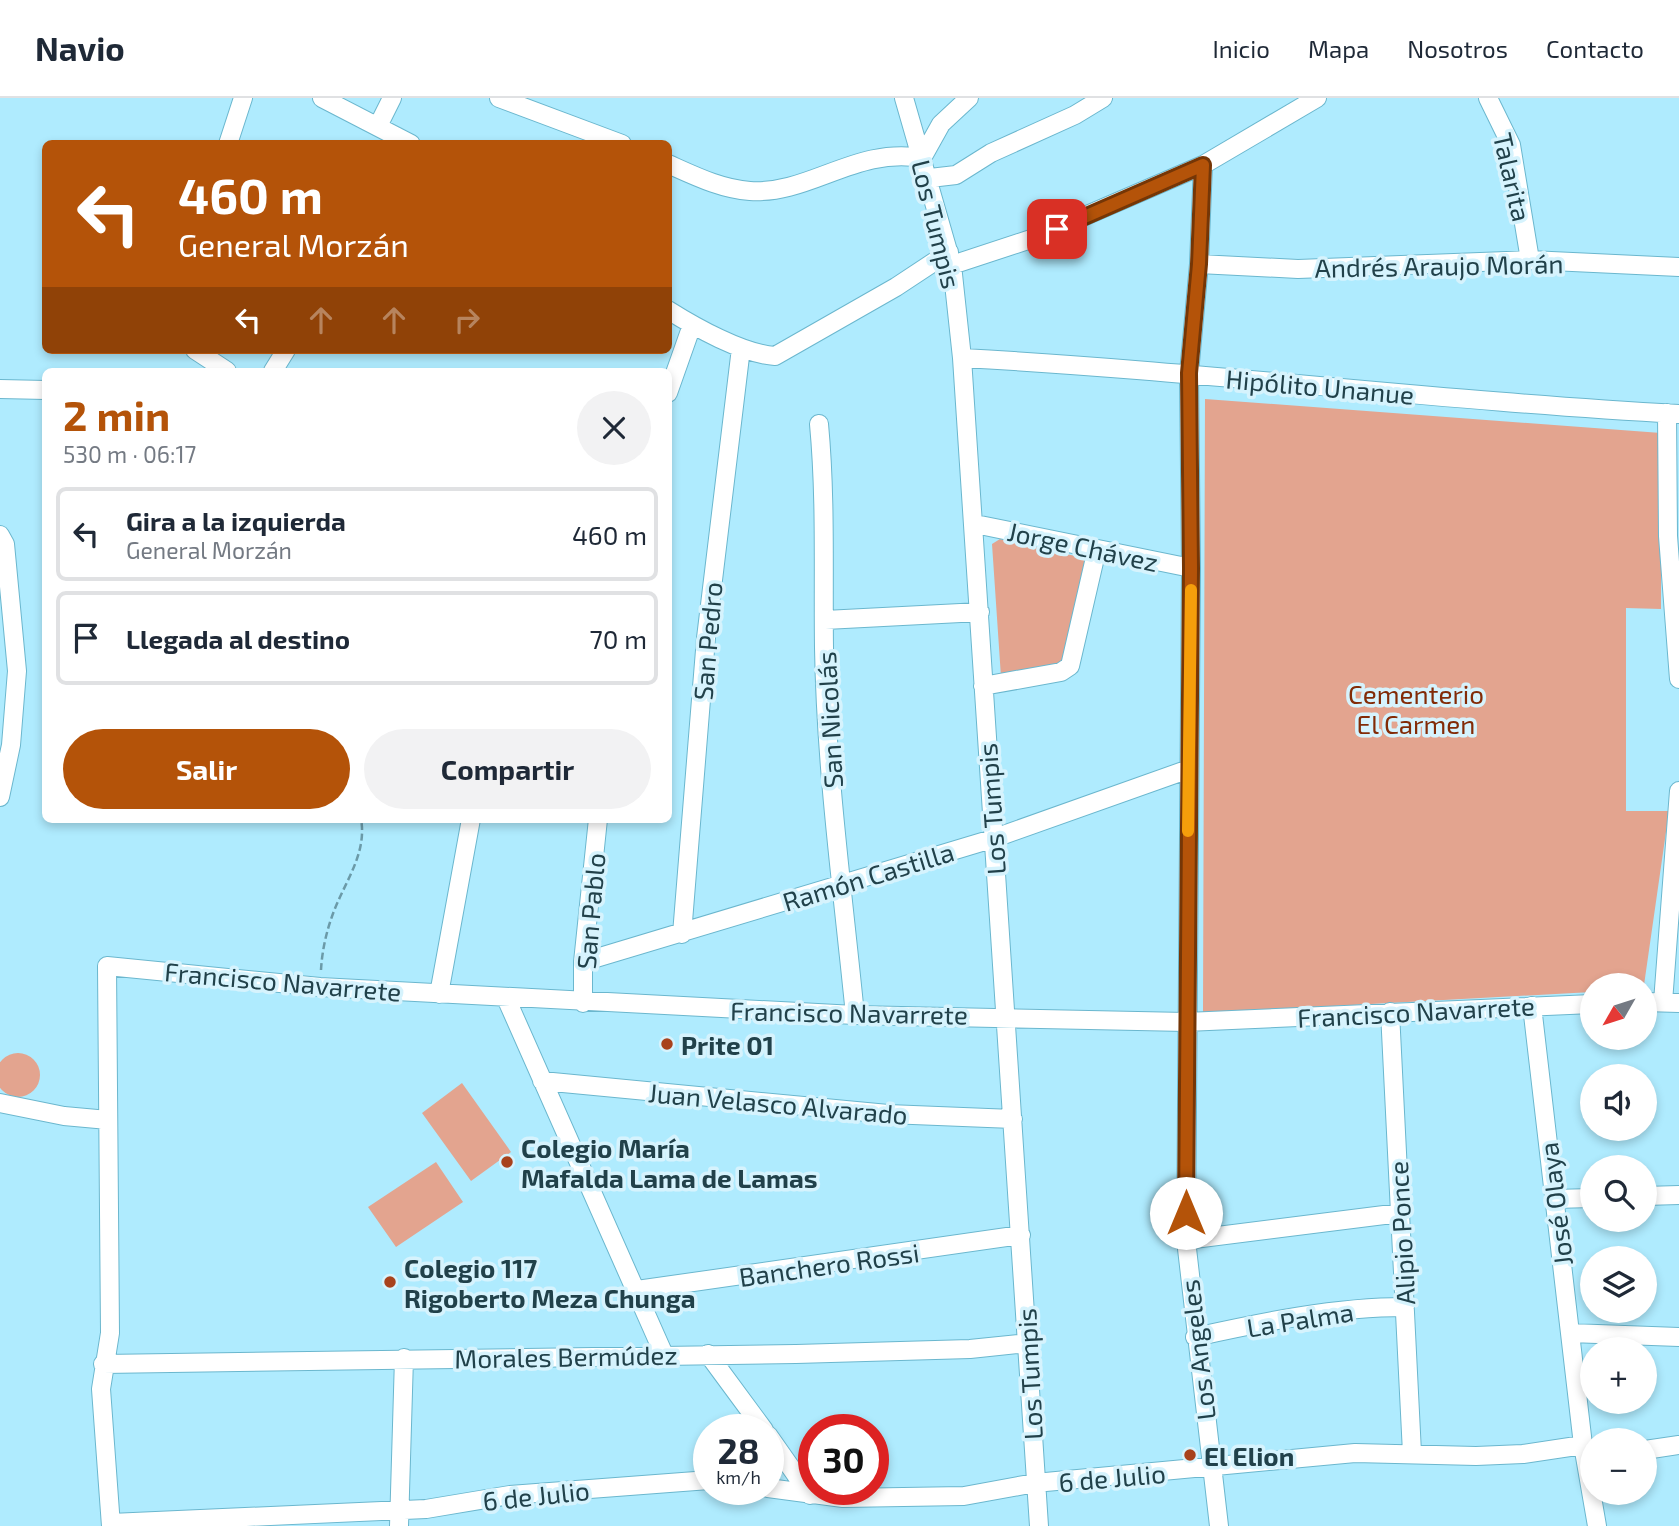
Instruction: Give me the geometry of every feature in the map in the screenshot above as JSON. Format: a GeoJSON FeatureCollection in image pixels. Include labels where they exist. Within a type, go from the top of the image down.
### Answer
{"type":"FeatureCollection","features":[{"type":"Feature","properties":{"kind":"street"},"geometry":{"type":"LineString","coordinates":[[229,140],[243,98]]}},
{"type":"Feature","properties":{"kind":"street"},"geometry":{"type":"LineString","coordinates":[[322,98],[404,140]]}},
{"type":"Feature","properties":{"kind":"street"},"geometry":{"type":"LineString","coordinates":[[379,126],[392,98]]}},
{"type":"Feature","properties":{"kind":"street"},"geometry":{"type":"LineString","coordinates":[[499,98],[611,140]]}},
{"type":"Feature","properties":{"kind":"street","name":"Los Tumpis"},"geometry":{"type":"LineString","coordinates":[[904,98],[930,178],[951,258],[962,358],[1039,1526]]}},
{"type":"Feature","properties":{"kind":"street"},"geometry":{"type":"LineString","coordinates":[[672,166],[704,180],[752,192],[790,185],[883,155],[922,158],[941,124],[968,98]]}},
{"type":"Feature","properties":{"kind":"street"},"geometry":{"type":"LineString","coordinates":[[930,178],[956,175],[991,153],[1075,116],[1103,98]]}},
{"type":"Feature","properties":{"kind":"street"},"geometry":{"type":"LineString","coordinates":[[672,312],[741,348],[760,355],[775,356],[789,351],[951,258],[1034,238],[1203,165],[1317,98]]}},
{"type":"Feature","properties":{"kind":"street","name":"Talarita"},"geometry":{"type":"LineString","coordinates":[[1488,98],[1511,145],[1530,260]]}},
{"type":"Feature","properties":{"kind":"street","name":"Los Angeles"},"geometry":{"type":"LineString","coordinates":[[1203,165],[1199,264],[1189,373],[1191,568],[1186,1240],[1195,1337],[1219,1526]]}},
{"type":"Feature","properties":{"kind":"street","name":"Andrés Araujo Morán"},"geometry":{"type":"LineString","coordinates":[[1199,264],[1298,269],[1530,260],[1679,267]]}},
{"type":"Feature","properties":{"kind":"street"},"geometry":{"type":"LineString","coordinates":[[672,382],[692,325]]}},
{"type":"Feature","properties":{"kind":"street","name":"San Pedro"},"geometry":{"type":"LineString","coordinates":[[682,934],[707,624],[741,348]]}},
{"type":"Feature","properties":{"kind":"street"},"geometry":{"type":"LineString","coordinates":[[201,354],[222,368]]}},
{"type":"Feature","properties":{"kind":"street","name":"Hipólito Unanue"},"geometry":{"type":"LineString","coordinates":[[962,358],[1189,373],[1544,407],[1673,414]]}},
{"type":"Feature","properties":{"kind":"street"},"geometry":{"type":"LineString","coordinates":[[0,389],[42,390]]}},
{"type":"Feature","properties":{"kind":"street"},"geometry":{"type":"LineString","coordinates":[[1673,414],[1673,536],[1679,679]]}},
{"type":"Feature","properties":{"kind":"street","name":"San Nicolás"},"geometry":{"type":"LineString","coordinates":[[819,425],[835,829],[855,1015]]}},
{"type":"Feature","properties":{"kind":"street","name":"Jorge Chávez"},"geometry":{"type":"LineString","coordinates":[[975,524],[1191,568]]}},
{"type":"Feature","properties":{"kind":"street"},"geometry":{"type":"LineString","coordinates":[[0,535],[5,544],[17,671],[11,745],[0,797]]}},
{"type":"Feature","properties":{"kind":"street"},"geometry":{"type":"LineString","coordinates":[[984,686],[1061,671],[1070,666],[1097,549]]}},
{"type":"Feature","properties":{"kind":"street"},"geometry":{"type":"LineString","coordinates":[[825,620],[980,611]]}},
{"type":"Feature","properties":{"kind":"street","name":"Ramón Castilla"},"geometry":{"type":"LineString","coordinates":[[583,962],[992,839],[1189,769]]}},
{"type":"Feature","properties":{"kind":"street"},"geometry":{"type":"LineString","coordinates":[[1662,1002],[1675,873],[1679,791]]}},
{"type":"Feature","properties":{"kind":"street"},"geometry":{"type":"LineString","coordinates":[[439,994],[470,823]]}},
{"type":"Feature","properties":{"kind":"street","name":"San Pablo"},"geometry":{"type":"LineString","coordinates":[[583,1003],[583,962],[598,823]]}},
{"type":"Feature","properties":{"kind":"street","name":"Francisco Navarrete"},"geometry":{"type":"LineString","coordinates":[[108,1120],[107,966],[320,987],[583,1003],[855,1015],[1005,1016],[1186,1022],[1580,1004]]}},
{"type":"Feature","properties":{"kind":"street"},"geometry":{"type":"LineString","coordinates":[[506,998],[665,1357]]}},
{"type":"Feature","properties":{"kind":"street","name":"José Olaya"},"geometry":{"type":"LineString","coordinates":[[1532,1006],[1583,1428]]}},
{"type":"Feature","properties":{"kind":"street","name":"Alipio Ponce"},"geometry":{"type":"LineString","coordinates":[[1390,1013],[1412,1453]]}},
{"type":"Feature","properties":{"kind":"street","name":"Juan Velasco Alvarado"},"geometry":{"type":"LineString","coordinates":[[542,1081],[888,1114],[1013,1119]]}},
{"type":"Feature","properties":{"kind":"street"},"geometry":{"type":"LineString","coordinates":[[0,1103],[64,1116],[108,1120],[110,1333],[101,1389],[111,1524]]}},
{"type":"Feature","properties":{"kind":"street"},"geometry":{"type":"LineString","coordinates":[[1657,1196],[1679,1195]]}},
{"type":"Feature","properties":{"kind":"street"},"geometry":{"type":"LineString","coordinates":[[1554,1199],[1580,1198]]}},
{"type":"Feature","properties":{"kind":"street"},"geometry":{"type":"LineString","coordinates":[[1186,1240],[1400,1213]]}},
{"type":"Feature","properties":{"kind":"street","name":"Banchero Rossi"},"geometry":{"type":"LineString","coordinates":[[637,1290],[1021,1235]]}},
{"type":"Feature","properties":{"kind":"street","name":"La Palma"},"geometry":{"type":"LineString","coordinates":[[1195,1337],[1245,1326],[1378,1307],[1405,1307]]}},
{"type":"Feature","properties":{"kind":"street"},"geometry":{"type":"LineString","coordinates":[[1570,1333],[1679,1336]]}},
{"type":"Feature","properties":{"kind":"street","name":"Morales Bermúdez"},"geometry":{"type":"LineString","coordinates":[[103,1364],[404,1358],[665,1357],[971,1349],[1027,1343]]}},
{"type":"Feature","properties":{"kind":"street"},"geometry":{"type":"LineString","coordinates":[[708,1354],[752,1414]]}},
{"type":"Feature","properties":{"kind":"street"},"geometry":{"type":"LineString","coordinates":[[399,1519],[404,1358]]}},
{"type":"Feature","properties":{"kind":"street"},"geometry":{"type":"LineString","coordinates":[[1657,1448],[1679,1445]]}},
{"type":"Feature","properties":{"kind":"street","name":"6 de Julio"},"geometry":{"type":"LineString","coordinates":[[889,1498],[964,1496],[1035,1483],[1355,1453],[1580,1454]]}},
{"type":"Feature","properties":{"kind":"street"},"geometry":{"type":"LineString","coordinates":[[784,1458],[798,1478]]}},
{"type":"Feature","properties":{"kind":"street","name":"6 de Julio"},"geometry":{"type":"LineString","coordinates":[[111,1524],[399,1519],[510,1494],[693,1481]]}},
{"type":"Feature","properties":{"kind":"street","name":"José Olaya"},"geometry":{"type":"LineString","coordinates":[[1594,1505],[1597,1526]]}},
{"type":"Feature","properties":{"kind":"path"},"geometry":{"type":"LineString","coordinates":[[320,987],[322,953],[333,912],[358,860],[364,834],[362,823]]}},
{"type":"Feature","properties":{"kind":"green space","name":"Cementerio El Carmen"},"geometry":{"type":"Polygon","coordinates":[[[1205,399],[1661,433],[1661,609],[1626,608],[1626,811],[1669,811],[1646,973],[1580,973],[1580,993],[1203,1013],[1205,399]]]}},
{"type":"Feature","properties":{"kind":"green space"},"geometry":{"type":"Polygon","coordinates":[[[1000,539],[1084,558],[1086,561],[1062,664],[1001,677],[992,544],[1000,539]]]}},
{"type":"Feature","properties":{"kind":"green space"},"geometry":{"type":"Polygon","coordinates":[[[10,1055],[26,1055],[38,1067],[38,1083],[26,1095],[10,1095],[-1,1084],[-1,1066],[10,1055]]]}},
{"type":"Feature","properties":{"kind":"green space"},"geometry":{"type":"Polygon","coordinates":[[[462,1083],[511,1152],[471,1181],[422,1113],[462,1083]]]}},
{"type":"Feature","properties":{"kind":"green space"},"geometry":{"type":"Polygon","coordinates":[[[436,1162],[463,1202],[396,1247],[368,1207],[436,1162]]]}},
{"type":"Feature","properties":{"kind":"slow traffic"},"geometry":{"type":"LineString","coordinates":[[1188,831],[1191,590]]}},
{"type":"Feature","properties":{"kind":"place","name":"Prite 01"},"geometry":{"type":"Point","coordinates":[667,1044]}},
{"type":"Feature","properties":{"kind":"place","name":"Colegio María Mafalda Lama de Lamas"},"geometry":{"type":"Point","coordinates":[507,1162]}},
{"type":"Feature","properties":{"kind":"place","name":"Colegio 117 Rigoberto Meza Chunga"},"geometry":{"type":"Point","coordinates":[390,1282]}},
{"type":"Feature","properties":{"kind":"place","name":"El Elion"},"geometry":{"type":"Point","coordinates":[1190,1455]}},
{"type":"Feature","properties":{"kind":"route"},"geometry":{"type":"LineString","coordinates":[[1057,229],[1203,165],[1199,264],[1189,373],[1191,568],[1186,1213]]}}]}
